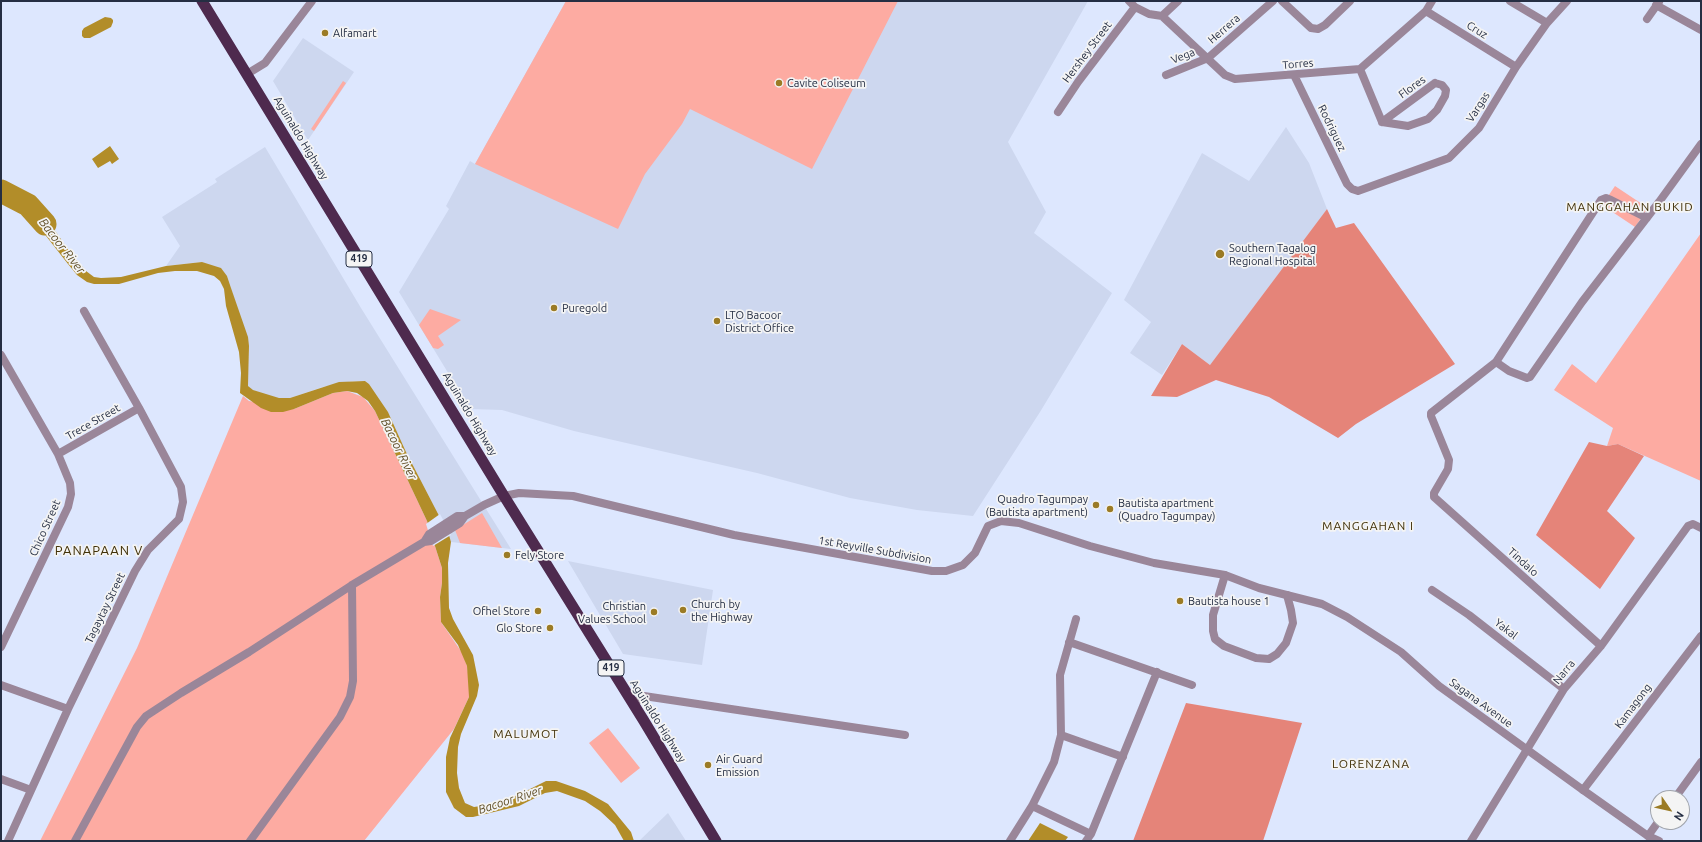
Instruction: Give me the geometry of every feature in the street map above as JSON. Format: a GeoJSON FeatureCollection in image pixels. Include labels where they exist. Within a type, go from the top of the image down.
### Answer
{"type":"FeatureCollection","features":[{"type":"Feature","properties":{"kind":"highway","name":"Aguinaldo Highway"},"geometry":{"type":"LineString","coordinates":[[202,1],[716,841]]}},
{"type":"Feature","properties":{"kind":"street"},"geometry":{"type":"LineString","coordinates":[[247,74],[265,63],[312,1]]}},
{"type":"Feature","properties":{"kind":"street"},"geometry":{"type":"LineString","coordinates":[[1132,4],[1148,14],[1162,16],[1178,1]]}},
{"type":"Feature","properties":{"kind":"street","name":"Herrera"},"geometry":{"type":"LineString","coordinates":[[1208,58],[1273,1]]}},
{"type":"Feature","properties":{"kind":"street"},"geometry":{"type":"LineString","coordinates":[[1282,1],[1311,28],[1318,29],[1325,25],[1350,1]]}},
{"type":"Feature","properties":{"kind":"street"},"geometry":{"type":"LineString","coordinates":[[1382,122],[1360,69],[1426,11],[1432,1]]}},
{"type":"Feature","properties":{"kind":"street"},"geometry":{"type":"LineString","coordinates":[[1510,1],[1547,23]]}},
{"type":"Feature","properties":{"kind":"street","name":"Vargas"},"geometry":{"type":"LineString","coordinates":[[1352,189],[1358,191],[1449,158],[1479,128],[1516,67],[1547,23],[1567,1]]}},
{"type":"Feature","properties":{"kind":"street"},"geometry":{"type":"LineString","coordinates":[[1647,19],[1658,3],[1701,30]]}},
{"type":"Feature","properties":{"kind":"street","name":"Hershey Street"},"geometry":{"type":"LineString","coordinates":[[1058,112],[1132,4]]}},
{"type":"Feature","properties":{"kind":"street","name":"Cruz"},"geometry":{"type":"LineString","coordinates":[[1426,11],[1516,67]]}},
{"type":"Feature","properties":{"kind":"street","name":"Torres"},"geometry":{"type":"LineString","coordinates":[[1162,16],[1225,75],[1234,79],[1294,76],[1360,69]]}},
{"type":"Feature","properties":{"kind":"street","name":"Vega"},"geometry":{"type":"LineString","coordinates":[[1166,75],[1208,58]]}},
{"type":"Feature","properties":{"kind":"street","name":"Rodriguez"},"geometry":{"type":"LineString","coordinates":[[1294,76],[1347,184],[1352,189]]}},
{"type":"Feature","properties":{"kind":"street","name":"Flores"},"geometry":{"type":"LineString","coordinates":[[1435,84],[1442,85],[1446,90],[1445,96],[1428,119],[1408,126],[1382,122],[1435,84]]}},
{"type":"Feature","properties":{"kind":"street"},"geometry":{"type":"LineString","coordinates":[[1647,218],[1606,198],[1601,200],[1496,362],[1509,371],[1527,378],[1530,377],[1582,302],[1647,218],[1701,144]]}},
{"type":"Feature","properties":{"kind":"street","name":"Tagaytay Street"},"geometry":{"type":"LineString","coordinates":[[8,841],[68,709],[135,571],[148,550],[179,519],[183,502],[181,487],[139,408],[84,311]]}},
{"type":"Feature","properties":{"kind":"street","name":"Chico Street"},"geometry":{"type":"LineString","coordinates":[[1,355],[58,454],[70,483],[71,494],[68,507],[1,647]]}},
{"type":"Feature","properties":{"kind":"street","name":"Tindalo"},"geometry":{"type":"LineString","coordinates":[[1496,362],[1431,413],[1449,460],[1448,469],[1434,493],[1436,500],[1601,646]]}},
{"type":"Feature","properties":{"kind":"street","name":"Trece Street"},"geometry":{"type":"LineString","coordinates":[[58,454],[139,408]]}},
{"type":"Feature","properties":{"kind":"street","name":"1st Reyville Subdivision"},"geometry":{"type":"LineString","coordinates":[[75,841],[137,727],[146,716],[448,526],[460,523],[465,516],[504,496],[519,494],[573,496],[734,535],[932,572],[946,571],[963,565],[975,553],[988,526],[1001,521],[1019,523],[1090,546],[1154,563],[1225,575],[1259,588],[1287,595]]}},
{"type":"Feature","properties":{"kind":"street","name":"Narra"},"geometry":{"type":"LineString","coordinates":[[1471,841],[1564,689],[1601,646],[1688,526],[1693,524],[1701,528]]}},
{"type":"Feature","properties":{"kind":"street"},"geometry":{"type":"LineString","coordinates":[[1225,575],[1213,615],[1213,631],[1216,640],[1224,646],[1256,658],[1269,659],[1277,654],[1286,643],[1293,623],[1287,595]]}},
{"type":"Feature","properties":{"kind":"street"},"geometry":{"type":"LineString","coordinates":[[250,841],[340,717],[350,697],[353,681],[352,585]]}},
{"type":"Feature","properties":{"kind":"street","name":"Yakal"},"geometry":{"type":"LineString","coordinates":[[1432,590],[1469,615],[1564,689]]}},
{"type":"Feature","properties":{"kind":"street","name":"Sagana Avenue"},"geometry":{"type":"LineString","coordinates":[[1287,595],[1322,604],[1347,617],[1401,652],[1439,686],[1583,790],[1648,836],[1658,841]]}},
{"type":"Feature","properties":{"kind":"street"},"geometry":{"type":"LineString","coordinates":[[1010,841],[1032,806],[1054,762],[1061,735],[1060,675],[1076,619]]}},
{"type":"Feature","properties":{"kind":"street","name":"Kamagong"},"geometry":{"type":"LineString","coordinates":[[1583,790],[1701,636]]}},
{"type":"Feature","properties":{"kind":"street"},"geometry":{"type":"LineString","coordinates":[[1070,642],[1192,685]]}},
{"type":"Feature","properties":{"kind":"street"},"geometry":{"type":"LineString","coordinates":[[1086,841],[1091,834],[1157,672]]}},
{"type":"Feature","properties":{"kind":"street"},"geometry":{"type":"LineString","coordinates":[[1,685],[68,709]]}},
{"type":"Feature","properties":{"kind":"street"},"geometry":{"type":"LineString","coordinates":[[633,704],[644,696],[905,735]]}},
{"type":"Feature","properties":{"kind":"street"},"geometry":{"type":"LineString","coordinates":[[1061,735],[1123,757]]}},
{"type":"Feature","properties":{"kind":"street"},"geometry":{"type":"LineString","coordinates":[[1681,790],[1701,762]]}},
{"type":"Feature","properties":{"kind":"street"},"geometry":{"type":"LineString","coordinates":[[1,779],[31,790]]}},
{"type":"Feature","properties":{"kind":"street"},"geometry":{"type":"LineString","coordinates":[[1032,806],[1091,834]]}},
{"type":"Feature","properties":{"kind":"street"},"geometry":{"type":"LineString","coordinates":[[1648,836],[1652,830]]}},
{"type":"Feature","properties":{"kind":"shaded area"},"geometry":{"type":"Polygon","coordinates":[[[566,1],[1088,1],[1008,142],[1046,212],[1034,233],[1112,293],[1040,412],[973,516],[917,510],[850,498],[757,473],[574,431],[502,410],[470,409],[399,292],[449,209],[446,206],[470,161],[475,164],[566,1]]]}},
{"type":"Feature","properties":{"kind":"shaded area"},"geometry":{"type":"Polygon","coordinates":[[[566,1],[898,1],[812,169],[690,109],[682,124],[645,174],[618,229],[475,164],[566,1]]]}},
{"type":"Feature","properties":{"kind":"shaded area"},"geometry":{"type":"Polygon","coordinates":[[[303,38],[354,72],[308,140],[273,81],[303,38]]]}},
{"type":"Feature","properties":{"kind":"shaded area"},"geometry":{"type":"Polygon","coordinates":[[[343,81],[346,83],[314,131],[311,129],[343,81]]]}},
{"type":"Feature","properties":{"kind":"shaded area","name":"Southern Tagalog Regional Hospital"},"geometry":{"type":"Polygon","coordinates":[[[1286,127],[1309,163],[1327,209],[1210,365],[1182,344],[1162,375],[1130,353],[1151,322],[1124,300],[1202,153],[1249,181],[1286,127]]]}},
{"type":"Feature","properties":{"kind":"shaded area"},"geometry":{"type":"Polygon","coordinates":[[[265,147],[361,308],[511,549],[451,542],[449,535],[406,452],[388,412],[369,384],[365,381],[353,381],[323,387],[290,398],[279,399],[250,389],[248,386],[249,346],[227,276],[202,262],[166,266],[180,246],[162,217],[217,182],[215,179],[265,147]]]}},
{"type":"Feature","properties":{"kind":"shaded area"},"geometry":{"type":"Polygon","coordinates":[[[1615,186],[1648,208],[1635,227],[1602,205],[1615,186]]]}},
{"type":"Feature","properties":{"kind":"shaded area"},"geometry":{"type":"Polygon","coordinates":[[[1327,209],[1336,228],[1354,223],[1455,364],[1356,424],[1338,438],[1269,397],[1216,380],[1177,397],[1151,396],[1182,344],[1210,365],[1327,209]]]}},
{"type":"Feature","properties":{"kind":"shaded area"},"geometry":{"type":"Polygon","coordinates":[[[1701,233],[1701,481],[1618,444],[1607,446],[1613,428],[1554,390],[1572,364],[1596,383],[1701,233]]]}},
{"type":"Feature","properties":{"kind":"shaded area"},"geometry":{"type":"Polygon","coordinates":[[[430,309],[461,320],[438,336],[444,345],[438,349],[433,348],[419,325],[430,309]]]}},
{"type":"Feature","properties":{"kind":"shaded area"},"geometry":{"type":"Polygon","coordinates":[[[347,391],[363,397],[375,411],[427,521],[442,568],[440,597],[441,622],[463,654],[469,679],[469,697],[454,729],[364,841],[40,841],[137,648],[243,396],[249,401],[294,409],[333,393],[347,391]]]}},
{"type":"Feature","properties":{"kind":"shaded area"},"geometry":{"type":"Polygon","coordinates":[[[1589,442],[1607,446],[1618,444],[1644,456],[1607,511],[1635,538],[1600,589],[1536,535],[1589,442]]]}},
{"type":"Feature","properties":{"kind":"shaded area"},"geometry":{"type":"Polygon","coordinates":[[[482,513],[502,548],[460,543],[455,530],[482,513]]]}},
{"type":"Feature","properties":{"kind":"shaded area","name":"Christian Values School"},"geometry":{"type":"Polygon","coordinates":[[[568,561],[713,590],[702,665],[623,654],[568,561]]]}},
{"type":"Feature","properties":{"kind":"shaded area"},"geometry":{"type":"Polygon","coordinates":[[[1186,703],[1302,723],[1263,841],[1133,841],[1186,703]]]}},
{"type":"Feature","properties":{"kind":"shaded area"},"geometry":{"type":"Polygon","coordinates":[[[608,728],[640,768],[621,783],[589,743],[608,728]]]}},
{"type":"Feature","properties":{"kind":"shaded area"},"geometry":{"type":"Polygon","coordinates":[[[668,813],[686,841],[639,841],[668,813]]]}},
{"type":"Feature","properties":{"kind":"water"},"geometry":{"type":"Polygon","coordinates":[[[105,17],[113,20],[111,27],[90,38],[84,38],[82,36],[82,31],[84,28],[105,17]]]}},
{"type":"Feature","properties":{"kind":"water"},"geometry":{"type":"Polygon","coordinates":[[[110,146],[119,159],[112,164],[110,161],[98,168],[92,159],[110,146]]]}},
{"type":"Feature","properties":{"kind":"water"},"geometry":{"type":"Polygon","coordinates":[[[28,198],[47,219],[69,251],[86,271],[94,277],[121,277],[166,266],[202,262],[221,268],[227,276],[248,337],[248,386],[253,390],[279,398],[290,398],[339,382],[365,381],[369,384],[388,412],[406,452],[449,535],[451,542],[448,563],[449,608],[453,619],[473,655],[479,685],[477,696],[461,734],[458,747],[457,773],[459,788],[465,803],[474,807],[487,805],[518,795],[546,781],[556,781],[585,791],[608,804],[631,832],[634,841],[624,841],[615,825],[600,811],[585,801],[557,791],[545,793],[519,806],[473,817],[466,817],[454,808],[446,792],[446,757],[450,738],[469,697],[467,666],[458,645],[441,622],[440,597],[442,568],[427,521],[375,411],[368,401],[357,393],[347,391],[333,393],[283,412],[271,412],[261,408],[240,393],[241,373],[239,352],[226,306],[224,289],[220,281],[214,276],[197,271],[175,271],[158,273],[119,284],[94,284],[87,282],[77,275],[21,204],[28,198]]]}},
{"type":"Feature","properties":{"kind":"water"},"geometry":{"type":"Polygon","coordinates":[[[1040,823],[1068,837],[1065,841],[1028,841],[1040,823]]]}},
{"type":"Feature","properties":{"kind":"pier"},"geometry":{"type":"Polygon","coordinates":[[[440,514],[451,535],[433,546],[426,524],[440,514]]]}},
{"type":"Feature","properties":{"kind":"waterway","name":"Bacoor River"},"geometry":{"type":"LineString","coordinates":[[1,191],[28,205],[45,224]]}},
{"type":"Feature","properties":{"kind":"place","name":"Alfamart"},"geometry":{"type":"Point","coordinates":[325,33]}},
{"type":"Feature","properties":{"kind":"place","name":"Cavite Coliseum"},"geometry":{"type":"Point","coordinates":[779,83]}},
{"type":"Feature","properties":{"kind":"place","name":"Southern Tagalog Regional Hospital"},"geometry":{"type":"Point","coordinates":[1220,254]}},
{"type":"Feature","properties":{"kind":"place","name":"Puregold"},"geometry":{"type":"Point","coordinates":[554,308]}},
{"type":"Feature","properties":{"kind":"place","name":"LTO Bacoor District Office"},"geometry":{"type":"Point","coordinates":[717,321]}},
{"type":"Feature","properties":{"kind":"place","name":"Quadro Tagumpay (Bautista apartment)"},"geometry":{"type":"Point","coordinates":[1096,505]}},
{"type":"Feature","properties":{"kind":"place","name":"Bautista apartment (Quadro Tagumpay)"},"geometry":{"type":"Point","coordinates":[1110,509]}},
{"type":"Feature","properties":{"kind":"place","name":"Fely Store"},"geometry":{"type":"Point","coordinates":[507,555]}},
{"type":"Feature","properties":{"kind":"place","name":"Bautista house 1"},"geometry":{"type":"Point","coordinates":[1180,601]}},
{"type":"Feature","properties":{"kind":"place","name":"Church by the Highway"},"geometry":{"type":"Point","coordinates":[683,610]}},
{"type":"Feature","properties":{"kind":"place","name":"Ofhel Store"},"geometry":{"type":"Point","coordinates":[538,611]}},
{"type":"Feature","properties":{"kind":"place","name":"Christian Values School"},"geometry":{"type":"Point","coordinates":[654,612]}},
{"type":"Feature","properties":{"kind":"place","name":"Glo Store"},"geometry":{"type":"Point","coordinates":[550,628]}},
{"type":"Feature","properties":{"kind":"place","name":"Air Guard Emission"},"geometry":{"type":"Point","coordinates":[708,765]}},
{"type":"Feature","properties":{"kind":"district","name":"MANGGAHAN BUKID"},"geometry":{"type":"Point","coordinates":[1630,207]}},
{"type":"Feature","properties":{"kind":"district","name":"MANGGAHAN I"},"geometry":{"type":"Point","coordinates":[1368,526]}},
{"type":"Feature","properties":{"kind":"district","name":"PANAPAAN V"},"geometry":{"type":"Point","coordinates":[99,551]}},
{"type":"Feature","properties":{"kind":"district","name":"MALUMOT"},"geometry":{"type":"Point","coordinates":[526,734]}},
{"type":"Feature","properties":{"kind":"district","name":"LORENZANA"},"geometry":{"type":"Point","coordinates":[1371,764]}}]}
